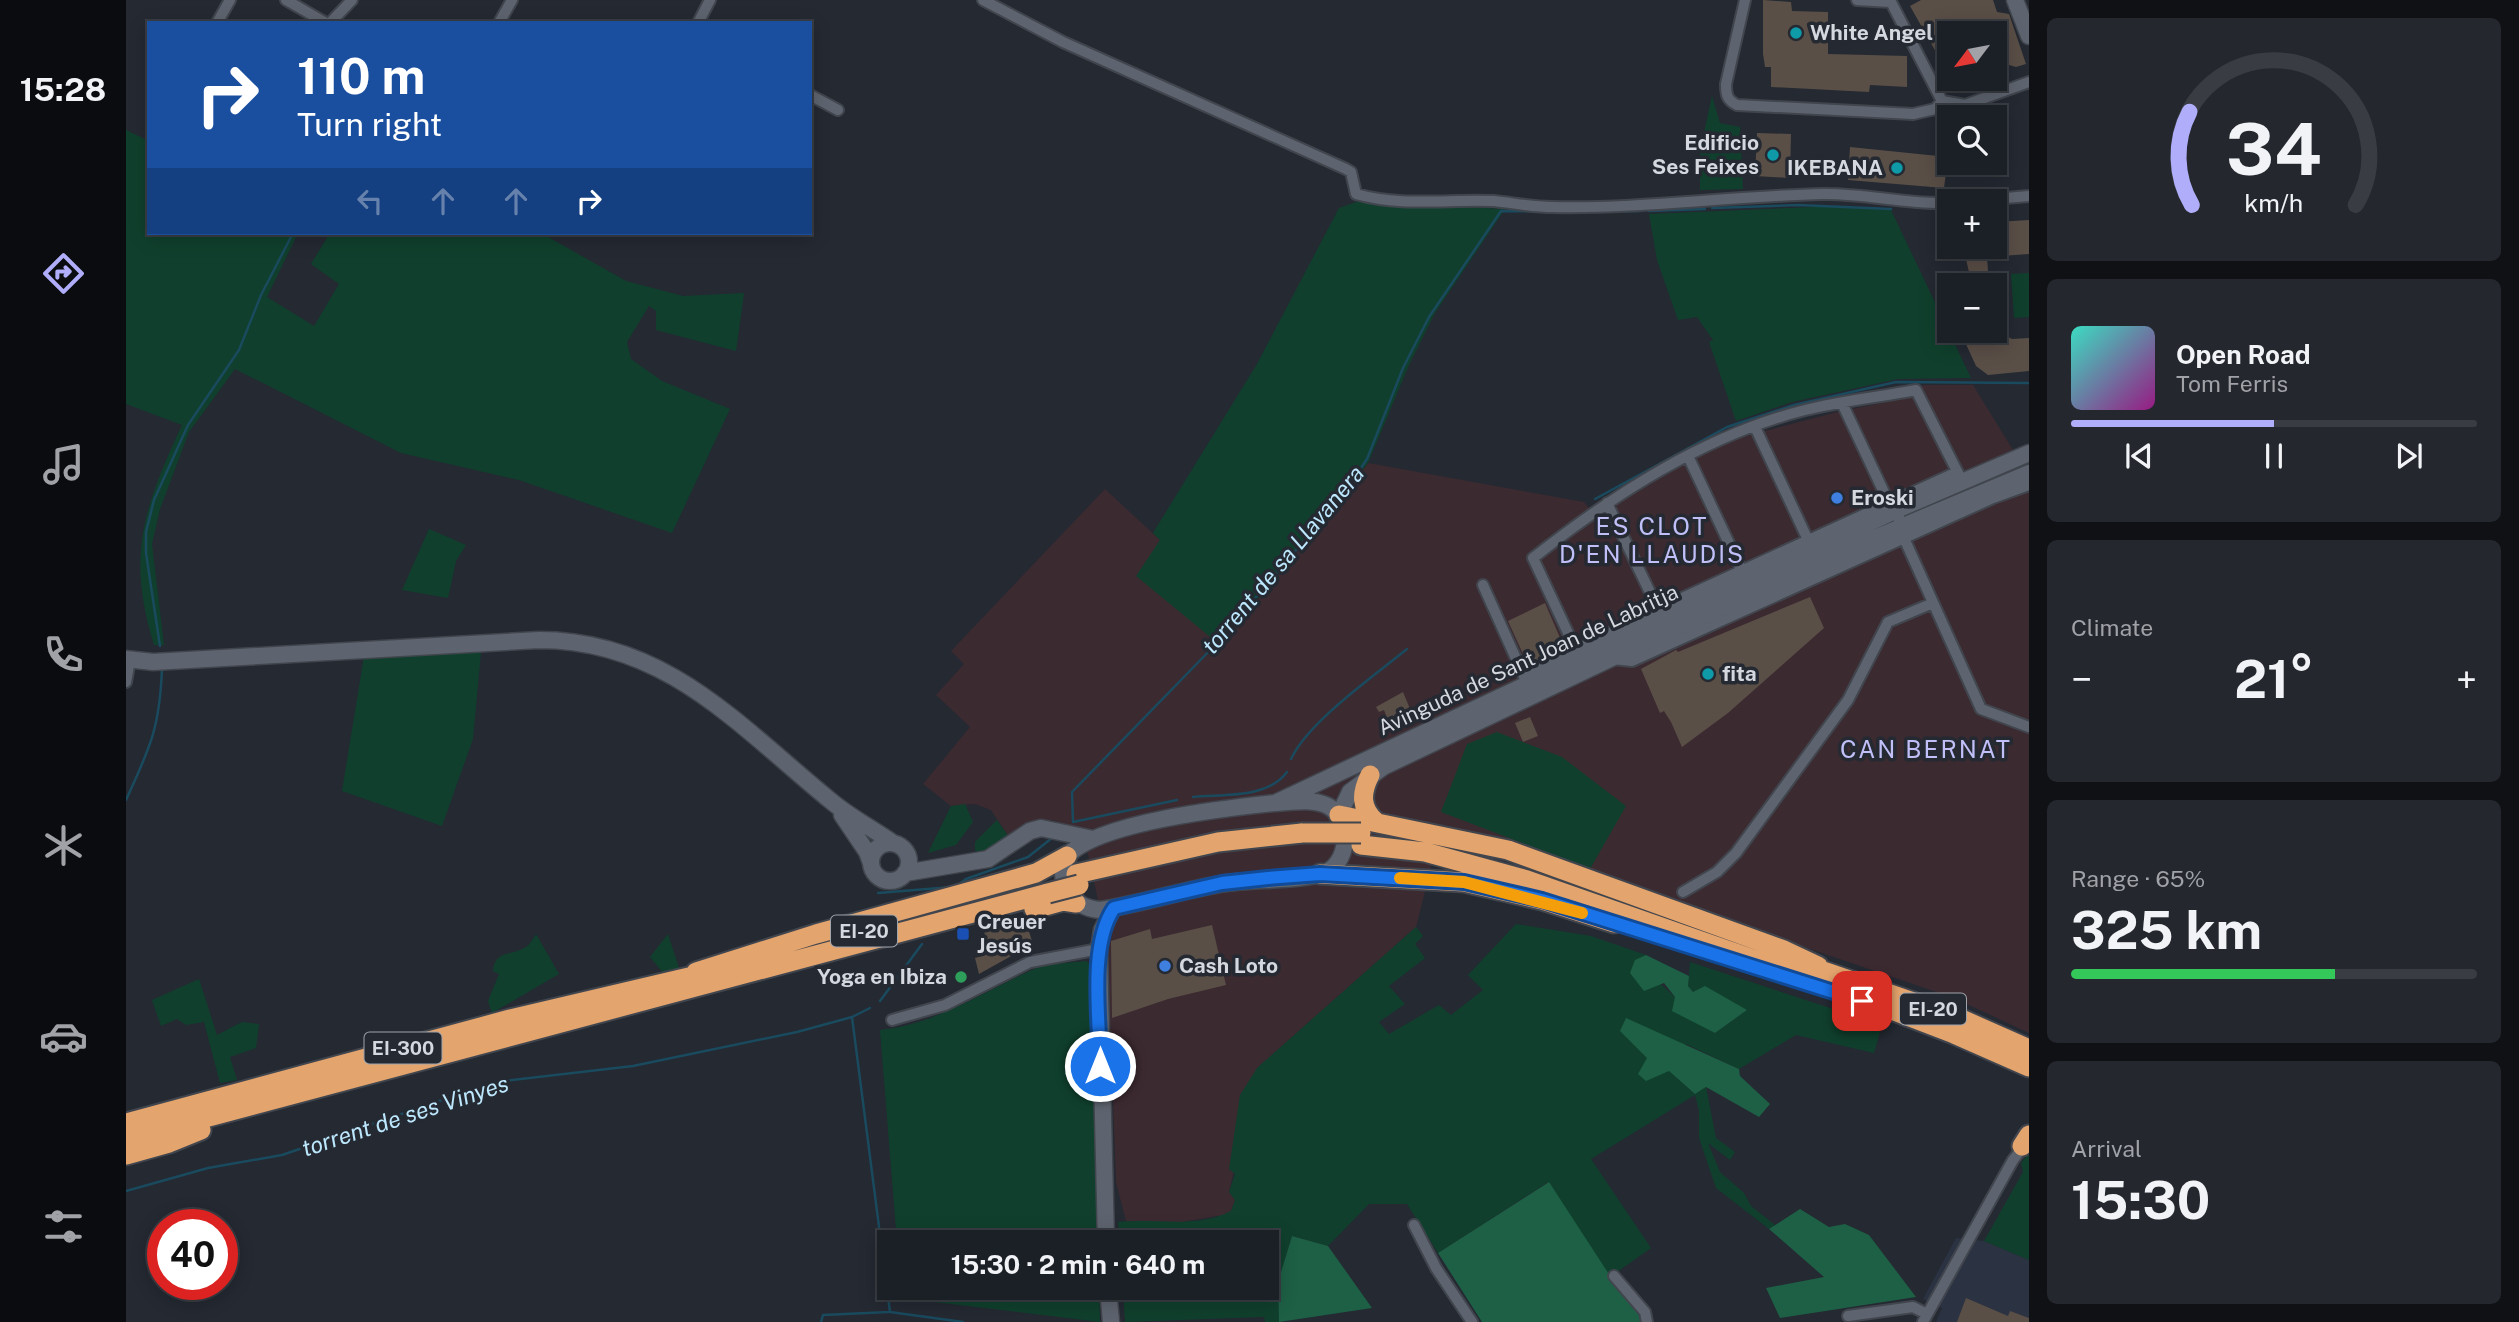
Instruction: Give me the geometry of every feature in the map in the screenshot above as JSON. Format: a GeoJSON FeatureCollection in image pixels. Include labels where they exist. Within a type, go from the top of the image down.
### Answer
{"type":"FeatureCollection","features":[{"type":"Feature","properties":{"kind":"highway"},"geometry":{"type":"LineString","coordinates":[[1366,833],[1367,814],[1363,796],[1370,775]]}},
{"type":"Feature","properties":{"kind":"highway"},"geometry":{"type":"LineString","coordinates":[[1339,815],[1366,833]]}},
{"type":"Feature","properties":{"kind":"highway","name":"EI-20"},"geometry":{"type":"LineString","coordinates":[[1366,833],[1425,852],[1496,870],[1824,984],[2028,1063]]}},
{"type":"Feature","properties":{"kind":"highway","name":"EI-20"},"geometry":{"type":"LineString","coordinates":[[682,977],[729,968],[1075,880],[1302,839],[1366,833],[1438,844],[1509,862],[1835,973],[1957,1017],[2028,1063]]}},
{"type":"Feature","properties":{"kind":"highway","name":"EI-300"},"geometry":{"type":"LineString","coordinates":[[126,1123],[510,1018],[682,977],[829,930],[1036,873],[1075,880],[1063,901],[697,995],[642,1002],[126,1139]]}},
{"type":"Feature","properties":{"kind":"highway"},"geometry":{"type":"LineString","coordinates":[[1320,874],[1464,882],[1542,900],[1842,993]]}},
{"type":"Feature","properties":{"kind":"highway","name":"EI-20"},"geometry":{"type":"LineString","coordinates":[[642,1002],[1047,887]]}},
{"type":"Feature","properties":{"kind":"highway"},"geometry":{"type":"LineString","coordinates":[[126,1110],[201,1092],[248,1091]]}},
{"type":"Feature","properties":{"kind":"highway"},"geometry":{"type":"LineString","coordinates":[[126,1155],[169,1143],[236,1111]]}},
{"type":"Feature","properties":{"kind":"main road"},"geometry":{"type":"LineString","coordinates":[[2015,0],[2029,34]]}},
{"type":"Feature","properties":{"kind":"main road","name":"Avinguda de Sant Joan de Labritja"},"geometry":{"type":"LineString","coordinates":[[1275,803],[1526,680],[1894,506],[1959,476],[2029,453]]}},
{"type":"Feature","properties":{"kind":"main road","name":"Avinguda de Sant Joan de Labritja"},"geometry":{"type":"LineString","coordinates":[[1339,815],[1350,792],[1370,775],[1610,659],[1901,533],[2029,473]]}},
{"type":"Feature","properties":{"kind":"main road"},"geometry":{"type":"LineString","coordinates":[[128,659],[153,662],[538,640],[597,645],[654,665],[696,691],[832,802],[899,847],[908,864],[905,873]]}},
{"type":"Feature","properties":{"kind":"main road"},"geometry":{"type":"LineString","coordinates":[[832,802],[858,836],[876,874],[885,880],[944,865],[973,864],[1000,853],[1030,831],[1059,830],[1072,836],[1093,839]]}},
{"type":"Feature","properties":{"kind":"main road","name":"EI-300"},"geometry":{"type":"LineString","coordinates":[[1320,874],[1222,883],[1114,908],[1075,880],[1093,839],[1188,815],[1275,803],[1320,803],[1339,815]]}},
{"type":"Feature","properties":{"kind":"main road"},"geometry":{"type":"LineString","coordinates":[[1320,874],[1336,866],[1343,853],[1343,825],[1339,815]]}},
{"type":"Feature","properties":{"kind":"main road"},"geometry":{"type":"LineString","coordinates":[[1059,830],[1067,842],[1075,880],[1091,919],[1099,950]]}},
{"type":"Feature","properties":{"kind":"main road"},"geometry":{"type":"LineString","coordinates":[[871,863],[875,850],[883,844],[899,847],[944,865]]}},
{"type":"Feature","properties":{"kind":"main road"},"geometry":{"type":"LineString","coordinates":[[1107,1230],[1099,950],[1102,930],[1114,908]]}},
{"type":"Feature","properties":{"kind":"main road"},"geometry":{"type":"LineString","coordinates":[[1109,1300],[1111,1322]]}},
{"type":"Feature","properties":{"kind":"street"},"geometry":{"type":"LineString","coordinates":[[218,21],[230,0]]}},
{"type":"Feature","properties":{"kind":"street"},"geometry":{"type":"LineString","coordinates":[[286,0],[324,21]]}},
{"type":"Feature","properties":{"kind":"street"},"geometry":{"type":"LineString","coordinates":[[330,21],[352,0]]}},
{"type":"Feature","properties":{"kind":"street"},"geometry":{"type":"LineString","coordinates":[[500,21],[512,0]]}},
{"type":"Feature","properties":{"kind":"street"},"geometry":{"type":"LineString","coordinates":[[699,21],[710,0]]}},
{"type":"Feature","properties":{"kind":"street"},"geometry":{"type":"LineString","coordinates":[[983,0],[1063,42],[1346,169],[1351,172],[1356,194],[1367,197],[1413,201],[1494,201],[1551,207],[1826,194],[1937,204]]}},
{"type":"Feature","properties":{"kind":"street"},"geometry":{"type":"LineString","coordinates":[[1857,0],[1891,1],[1942,101]]}},
{"type":"Feature","properties":{"kind":"street"},"geometry":{"type":"LineString","coordinates":[[1745,1],[1726,84],[1726,94],[1730,101],[1737,105],[1913,114],[1935,109],[1942,101]]}},
{"type":"Feature","properties":{"kind":"street"},"geometry":{"type":"LineString","coordinates":[[1942,101],[1965,105],[2029,82]]}},
{"type":"Feature","properties":{"kind":"street"},"geometry":{"type":"LineString","coordinates":[[812,96],[838,110]]}},
{"type":"Feature","properties":{"kind":"street"},"geometry":{"type":"LineString","coordinates":[[2007,198],[2029,196]]}},
{"type":"Feature","properties":{"kind":"street"},"geometry":{"type":"LineString","coordinates":[[1576,650],[1533,558],[1607,503],[1688,456],[1755,427],[1804,410],[1916,390],[1959,476]]}},
{"type":"Feature","properties":{"kind":"street"},"geometry":{"type":"LineString","coordinates":[[1842,403],[1894,506],[1901,533],[1981,709],[2029,727]]}},
{"type":"Feature","properties":{"kind":"street"},"geometry":{"type":"LineString","coordinates":[[1755,427],[1808,540]]}},
{"type":"Feature","properties":{"kind":"street"},"geometry":{"type":"LineString","coordinates":[[1688,456],[1742,571]]}},
{"type":"Feature","properties":{"kind":"street","name":"Avinguda de Sant Joan de Labritja"},"geometry":{"type":"LineString","coordinates":[[1901,533],[2029,485]]}},
{"type":"Feature","properties":{"kind":"street"},"geometry":{"type":"LineString","coordinates":[[1607,503],[1658,609]]}},
{"type":"Feature","properties":{"kind":"street","name":"Avinguda de Sant Joan de Labritja"},"geometry":{"type":"LineString","coordinates":[[1526,680],[1576,650],[1658,609],[1808,540],[1894,506]]}},
{"type":"Feature","properties":{"kind":"street"},"geometry":{"type":"LineString","coordinates":[[1483,585],[1526,680]]}},
{"type":"Feature","properties":{"kind":"street"},"geometry":{"type":"LineString","coordinates":[[1683,892],[1717,872],[1736,853],[1848,700],[1888,622],[1933,603]]}},
{"type":"Feature","properties":{"kind":"street"},"geometry":{"type":"LineString","coordinates":[[126,682],[128,659]]}},
{"type":"Feature","properties":{"kind":"street"},"geometry":{"type":"LineString","coordinates":[[892,1020],[945,1005],[1030,962],[1099,950]]}},
{"type":"Feature","properties":{"kind":"street"},"geometry":{"type":"LineString","coordinates":[[1848,1316],[1913,1307],[1925,1318],[2027,1142]]}},
{"type":"Feature","properties":{"kind":"street"},"geometry":{"type":"LineString","coordinates":[[1414,1225],[1436,1268],[1472,1322]]}},
{"type":"Feature","properties":{"kind":"street"},"geometry":{"type":"LineString","coordinates":[[1614,1276],[1645,1312],[1647,1322]]}},
{"type":"Feature","properties":{"kind":"shaded area"},"geometry":{"type":"Polygon","coordinates":[[[1923,385],[1973,385],[2013,450],[2029,446],[2029,1033],[1954,998],[1728,921],[1516,844],[1442,825],[1416,927],[1257,1068],[1229,1192],[1235,1200],[1231,1211],[1223,1215],[1171,1224],[1126,1221],[1116,1182],[1107,942],[1083,831],[1052,820],[1039,821],[1009,837],[991,810],[975,804],[951,806],[923,784],[970,727],[936,695],[964,664],[951,651],[1105,489],[1160,540],[1267,589],[1368,463],[1584,502],[1596,516],[1693,459],[1735,439],[1837,412],[1912,397],[1923,385]]]}},
{"type":"Feature","properties":{"kind":"shaded area"},"geometry":{"type":"Polygon","coordinates":[[[1956,1238],[1984,1241],[2029,1260],[2029,1322],[1936,1322],[1942,1308],[1923,1299],[1956,1238]]]}},
{"type":"Feature","properties":{"kind":"green space"},"geometry":{"type":"Polygon","coordinates":[[[1712,96],[1720,123],[1740,127],[1743,189],[1700,190],[1700,151],[1712,96]]]}},
{"type":"Feature","properties":{"kind":"green space"},"geometry":{"type":"Polygon","coordinates":[[[126,130],[147,140],[147,235],[297,235],[267,297],[314,326],[339,284],[311,264],[329,235],[545,235],[626,281],[683,296],[744,293],[736,351],[656,330],[656,311],[649,306],[627,342],[631,359],[662,381],[730,409],[672,533],[519,480],[401,453],[235,369],[189,432],[160,509],[152,544],[164,645],[154,645],[146,613],[141,584],[143,532],[158,481],[182,425],[126,404],[126,130]]]}},
{"type":"Feature","properties":{"kind":"green space"},"geometry":{"type":"Polygon","coordinates":[[[1356,202],[1505,209],[1435,313],[1409,365],[1368,463],[1220,645],[1136,576],[1160,540],[1153,533],[1257,364],[1339,208],[1356,202]]]}},
{"type":"Feature","properties":{"kind":"green space"},"geometry":{"type":"Polygon","coordinates":[[[1837,206],[1891,210],[1937,307],[1937,343],[1954,343],[1971,378],[1898,379],[1792,402],[1736,421],[1709,342],[1713,340],[1697,317],[1678,320],[1657,260],[1649,214],[1837,206]]]}},
{"type":"Feature","properties":{"kind":"green space"},"geometry":{"type":"Polygon","coordinates":[[[2029,273],[2029,317],[2014,318],[2011,274],[2029,273]]]}},
{"type":"Feature","properties":{"kind":"green space"},"geometry":{"type":"Polygon","coordinates":[[[429,529],[466,545],[456,561],[448,598],[402,590],[429,529]]]}},
{"type":"Feature","properties":{"kind":"green space"},"geometry":{"type":"Polygon","coordinates":[[[481,652],[473,739],[442,826],[342,791],[364,656],[481,652]]]}},
{"type":"Feature","properties":{"kind":"green space"},"geometry":{"type":"Polygon","coordinates":[[[1497,732],[1562,757],[1626,806],[1590,869],[1441,812],[1467,744],[1497,732]]]}},
{"type":"Feature","properties":{"kind":"green space"},"geometry":{"type":"Polygon","coordinates":[[[965,804],[973,822],[956,845],[928,853],[951,806],[965,804]]]}},
{"type":"Feature","properties":{"kind":"green space"},"geometry":{"type":"Polygon","coordinates":[[[997,820],[1009,837],[982,854],[975,850],[975,842],[997,820]]]}},
{"type":"Feature","properties":{"kind":"green space"},"geometry":{"type":"Polygon","coordinates":[[[1516,924],[1591,936],[1646,955],[1635,961],[1715,1033],[1747,1010],[1693,992],[1688,986],[1690,962],[1882,1025],[1874,1053],[1796,1035],[1739,1069],[1686,1044],[1669,1071],[1695,1094],[1706,1087],[1716,1138],[1735,1152],[1730,1160],[1708,1143],[1720,1172],[1744,1193],[1751,1206],[1775,1225],[1769,1229],[1716,1188],[1699,1138],[1699,1111],[1695,1095],[1591,1159],[1651,1248],[1610,1277],[1548,1182],[1438,1253],[1407,1204],[1369,1204],[1328,1246],[1292,1236],[1279,1279],[1279,1230],[1119,1230],[1118,1222],[1204,1220],[1231,1211],[1235,1200],[1229,1192],[1235,1174],[1229,1169],[1240,1095],[1257,1068],[1416,927],[1423,936],[1415,944],[1425,958],[1389,986],[1405,1004],[1379,1022],[1389,1034],[1439,1005],[1451,1015],[1483,990],[1468,975],[1516,924]]]}},
{"type":"Feature","properties":{"kind":"green space"},"geometry":{"type":"Polygon","coordinates":[[[536,934],[559,974],[492,1013],[488,1001],[499,974],[493,971],[494,964],[500,957],[526,947],[536,934]]]}},
{"type":"Feature","properties":{"kind":"green space"},"geometry":{"type":"Polygon","coordinates":[[[668,934],[679,968],[663,973],[650,957],[668,934]]]}},
{"type":"Feature","properties":{"kind":"green space"},"geometry":{"type":"Polygon","coordinates":[[[1646,955],[1689,976],[1688,986],[1693,992],[1705,986],[1747,1010],[1715,1033],[1672,1011],[1675,997],[1664,983],[1644,991],[1630,973],[1635,960],[1646,955]]]}},
{"type":"Feature","properties":{"kind":"green space"},"geometry":{"type":"Polygon","coordinates":[[[1086,961],[1092,966],[1098,1230],[896,1230],[880,1030],[901,1027],[940,1014],[1013,979],[1051,965],[1086,961]]]}},
{"type":"Feature","properties":{"kind":"green space"},"geometry":{"type":"Polygon","coordinates":[[[199,979],[217,1035],[242,1022],[259,1024],[256,1048],[230,1057],[237,1080],[220,1083],[204,1022],[186,1025],[177,1019],[161,1026],[152,1000],[199,979]]]}},
{"type":"Feature","properties":{"kind":"green space"},"geometry":{"type":"Polygon","coordinates":[[[1626,1018],[1739,1069],[1740,1076],[1770,1104],[1759,1117],[1706,1087],[1695,1094],[1669,1071],[1646,1081],[1638,1074],[1647,1058],[1620,1031],[1626,1018]]]}},
{"type":"Feature","properties":{"kind":"green space"},"geometry":{"type":"Polygon","coordinates":[[[2029,1153],[2029,1260],[1984,1241],[2023,1172],[2021,1163],[2029,1153]]]}},
{"type":"Feature","properties":{"kind":"green space"},"geometry":{"type":"Polygon","coordinates":[[[1549,1182],[1616,1285],[1644,1314],[1645,1322],[1482,1322],[1438,1253],[1549,1182]]]}},
{"type":"Feature","properties":{"kind":"green space"},"geometry":{"type":"Polygon","coordinates":[[[1800,1209],[1829,1227],[1845,1224],[1869,1235],[1916,1297],[1780,1318],[1766,1288],[1824,1277],[1769,1229],[1800,1209]]]}},
{"type":"Feature","properties":{"kind":"green space"},"geometry":{"type":"Polygon","coordinates":[[[1292,1236],[1328,1246],[1372,1308],[1279,1322],[1279,1279],[1292,1236]]]}},
{"type":"Feature","properties":{"kind":"green space"},"geometry":{"type":"Polygon","coordinates":[[[918,1300],[1099,1300],[1100,1322],[918,1300]]]}},
{"type":"Feature","properties":{"kind":"green space"},"geometry":{"type":"Polygon","coordinates":[[[1124,1300],[1278,1300],[1279,1322],[1265,1322],[1264,1317],[1125,1322],[1124,1300]]]}},
{"type":"Feature","properties":{"kind":"building","name":"White Angel"},"geometry":{"type":"Polygon","coordinates":[[[1763,0],[1791,2],[1792,11],[1828,12],[1828,54],[1907,56],[1907,87],[1870,85],[1869,92],[1771,87],[1771,67],[1765,67],[1763,54],[1763,0]]]}},
{"type":"Feature","properties":{"kind":"building"},"geometry":{"type":"Polygon","coordinates":[[[1921,0],[1993,0],[1997,12],[2009,14],[2026,64],[2016,67],[2007,64],[2007,21],[1937,21],[1937,54],[1910,6],[1921,0]]]}},
{"type":"Feature","properties":{"kind":"building","name":"Edificio Ses Feixes"},"geometry":{"type":"Polygon","coordinates":[[[1757,133],[1791,134],[1790,178],[1755,176],[1757,133]]]}},
{"type":"Feature","properties":{"kind":"building","name":"IKEBANA"},"geometry":{"type":"Polygon","coordinates":[[[1850,147],[1937,156],[1937,175],[1946,175],[1944,188],[1848,180],[1850,147]]]}},
{"type":"Feature","properties":{"kind":"building"},"geometry":{"type":"Polygon","coordinates":[[[2029,220],[2029,254],[2007,256],[2007,221],[2029,220]]]}},
{"type":"Feature","properties":{"kind":"building"},"geometry":{"type":"Polygon","coordinates":[[[1966,259],[1987,259],[1988,273],[1969,273],[1966,259]]]}},
{"type":"Feature","properties":{"kind":"building"},"geometry":{"type":"Polygon","coordinates":[[[2007,336],[2012,339],[2029,338],[2029,371],[1988,375],[1976,366],[1965,343],[2007,343],[2007,336]]]}},
{"type":"Feature","properties":{"kind":"building","name":"fita"},"geometry":{"type":"Polygon","coordinates":[[[1810,597],[1824,628],[1728,713],[1682,747],[1664,711],[1660,713],[1641,669],[1676,650],[1678,652],[1810,597]]]}},
{"type":"Feature","properties":{"kind":"building"},"geometry":{"type":"Polygon","coordinates":[[[1545,603],[1564,647],[1528,665],[1508,621],[1545,603]]]}},
{"type":"Feature","properties":{"kind":"building"},"geometry":{"type":"Polygon","coordinates":[[[1403,692],[1415,721],[1392,731],[1384,710],[1379,712],[1376,707],[1403,692]]]}},
{"type":"Feature","properties":{"kind":"building"},"geometry":{"type":"Polygon","coordinates":[[[1530,717],[1538,736],[1523,742],[1515,723],[1530,717]]]}},
{"type":"Feature","properties":{"kind":"building"},"geometry":{"type":"Polygon","coordinates":[[[1024,916],[1033,944],[979,974],[975,958],[989,954],[983,926],[1024,916]]]}},
{"type":"Feature","properties":{"kind":"building","name":"Cash Loto"},"geometry":{"type":"Polygon","coordinates":[[[1212,925],[1226,985],[1168,999],[1112,1018],[1111,941],[1150,929],[1152,939],[1212,925]]]}},
{"type":"Feature","properties":{"kind":"building"},"geometry":{"type":"Polygon","coordinates":[[[1966,1298],[2008,1316],[2010,1311],[2029,1318],[2029,1322],[1957,1322],[1966,1298]]]}},
{"type":"Feature","properties":{"kind":"waterway","name":"torrent de sa Llavanera"},"geometry":{"type":"LineString","coordinates":[[1712,208],[1798,205],[1891,209]]}},
{"type":"Feature","properties":{"kind":"waterway","name":"torrent de sa Llavanera"},"geometry":{"type":"LineString","coordinates":[[1649,211],[1705,209]]}},
{"type":"Feature","properties":{"kind":"waterway","name":"torrent de sa Llavanera"},"geometry":{"type":"LineString","coordinates":[[1177,800],[1073,822],[1072,792],[1217,643],[1342,496],[1367,459],[1403,368],[1429,317],[1501,211],[1582,212]]}},
{"type":"Feature","properties":{"kind":"waterway","name":"torrent de sa Llavanera"},"geometry":{"type":"LineString","coordinates":[[1592,212],[1641,211]]}},
{"type":"Feature","properties":{"kind":"waterway"},"geometry":{"type":"LineString","coordinates":[[160,646],[146,553],[146,532],[154,500],[188,425],[239,350],[261,295],[292,235]]}},
{"type":"Feature","properties":{"kind":"waterway"},"geometry":{"type":"LineString","coordinates":[[1595,499],[1727,427],[1794,405],[1896,382],[2029,383]]}},
{"type":"Feature","properties":{"kind":"waterway"},"geometry":{"type":"LineString","coordinates":[[1291,759],[1326,715],[1407,649]]}},
{"type":"Feature","properties":{"kind":"waterway"},"geometry":{"type":"LineString","coordinates":[[126,800],[152,737],[159,706],[162,668]]}},
{"type":"Feature","properties":{"kind":"waterway"},"geometry":{"type":"LineString","coordinates":[[1193,797],[1257,791],[1278,781],[1287,772]]}},
{"type":"Feature","properties":{"kind":"waterway","name":"torrent de sa Llavanera"},"geometry":{"type":"LineString","coordinates":[[958,885],[966,879],[1028,857],[1052,838]]}},
{"type":"Feature","properties":{"kind":"waterway"},"geometry":{"type":"LineString","coordinates":[[878,893],[952,887]]}},
{"type":"Feature","properties":{"kind":"waterway","name":"torrent de sa Llavanera"},"geometry":{"type":"LineString","coordinates":[[880,1001],[922,944]]}},
{"type":"Feature","properties":{"kind":"waterway","name":"torrent de ses Vinyes"},"geometry":{"type":"LineString","coordinates":[[126,1191],[208,1168],[282,1155],[495,1082],[633,1066],[797,1032],[852,1017],[870,1008]]}},
{"type":"Feature","properties":{"kind":"waterway"},"geometry":{"type":"LineString","coordinates":[[852,1017],[890,1312],[963,1322]]}},
{"type":"Feature","properties":{"kind":"waterway"},"geometry":{"type":"LineString","coordinates":[[821,1322],[823,1315],[889,1312]]}},
{"type":"Feature","properties":{"kind":"slow traffic"},"geometry":{"type":"LineString","coordinates":[[1400,878],[1464,882],[1542,900],[1582,913]]}},
{"type":"Feature","properties":{"kind":"place","name":"White Angel"},"geometry":{"type":"Point","coordinates":[1796,33]}},
{"type":"Feature","properties":{"kind":"place","name":"Edificio Ses Feixes"},"geometry":{"type":"Point","coordinates":[1773,155]}},
{"type":"Feature","properties":{"kind":"place","name":"IKEBANA"},"geometry":{"type":"Point","coordinates":[1897,168]}},
{"type":"Feature","properties":{"kind":"place","name":"Eroski"},"geometry":{"type":"Point","coordinates":[1837,498]}},
{"type":"Feature","properties":{"kind":"place","name":"fita"},"geometry":{"type":"Point","coordinates":[1708,674]}},
{"type":"Feature","properties":{"kind":"place","name":"Creuer Jesús"},"geometry":{"type":"Point","coordinates":[963,934]}},
{"type":"Feature","properties":{"kind":"place","name":"Cash Loto"},"geometry":{"type":"Point","coordinates":[1165,966]}},
{"type":"Feature","properties":{"kind":"place","name":"Yoga en Ibiza"},"geometry":{"type":"Point","coordinates":[961,977]}},
{"type":"Feature","properties":{"kind":"district","name":"ES CLOT D'EN LLAUDIS"},"geometry":{"type":"Point","coordinates":[1652,541]}},
{"type":"Feature","properties":{"kind":"district","name":"CAN BERNAT"},"geometry":{"type":"Point","coordinates":[1926,750]}},
{"type":"Feature","properties":{"kind":"route"},"geometry":{"type":"LineString","coordinates":[[1100,1066],[1099,950],[1102,930],[1114,908],[1222,883],[1268,878],[1320,874],[1464,882],[1542,900],[1862,1001]]}}]}
